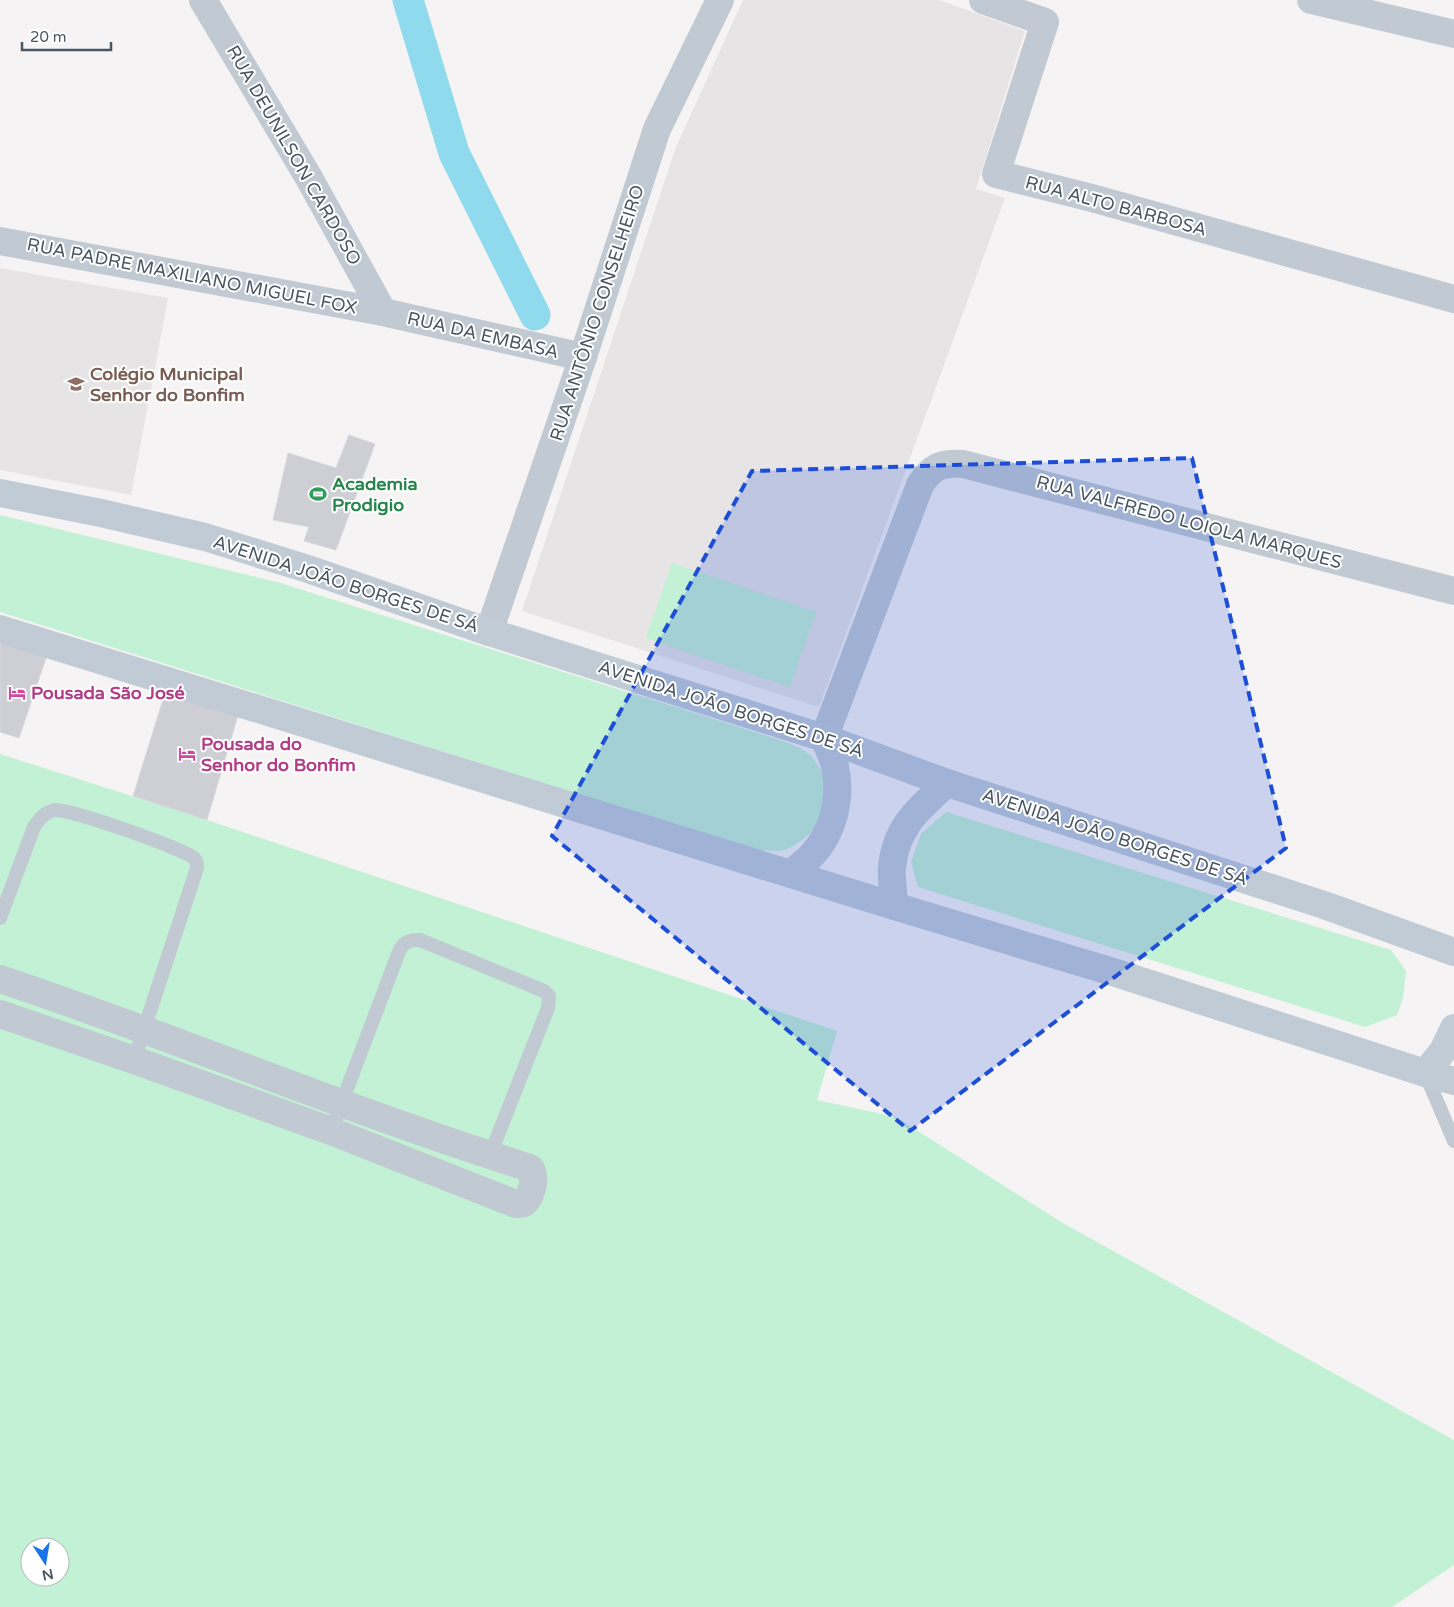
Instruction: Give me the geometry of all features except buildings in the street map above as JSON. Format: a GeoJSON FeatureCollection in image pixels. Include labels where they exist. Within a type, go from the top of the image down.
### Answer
{"type":"FeatureCollection","features":[{"type":"Feature","properties":{"kind":"main road","name":"AVENIDA JOÃO BORGES DE SÁ"},"geometry":{"type":"LineString","coordinates":[[0,493],[206,537],[308,569],[490,632],[824,738],[947,783],[1324,905],[1454,952]]}},
{"type":"Feature","properties":{"kind":"main road"},"geometry":{"type":"LineString","coordinates":[[0,629],[1113,972],[1454,1081]]}},
{"type":"Feature","properties":{"kind":"main road"},"geometry":{"type":"LineString","coordinates":[[791,873],[811,856],[832,825],[837,797],[835,768],[824,738]]}},
{"type":"Feature","properties":{"kind":"main road"},"geometry":{"type":"LineString","coordinates":[[894,906],[892,868],[898,839],[906,824],[919,808],[947,783]]}},
{"type":"Feature","properties":{"kind":"main road"},"geometry":{"type":"LineString","coordinates":[[1425,1073],[1443,1052],[1454,1028]]}},
{"type":"Feature","properties":{"kind":"street","name":"RUA DEUNILSON CARDOSO"},"geometry":{"type":"LineString","coordinates":[[203,0],[309,178],[383,312]]}},
{"type":"Feature","properties":{"kind":"street","name":"RUA ANTÔNIO CONSELHEIRO"},"geometry":{"type":"LineString","coordinates":[[490,632],[583,357],[657,129],[720,0]]}},
{"type":"Feature","properties":{"kind":"street","name":"RUA ALTO BARBOSA"},"geometry":{"type":"LineString","coordinates":[[983,0],[1045,22],[996,174],[1092,198],[1454,299]]}},
{"type":"Feature","properties":{"kind":"street"},"geometry":{"type":"LineString","coordinates":[[1311,0],[1454,34]]}},
{"type":"Feature","properties":{"kind":"street","name":"RUA PADRE MAXILIANO MIGUEL FOX"},"geometry":{"type":"LineString","coordinates":[[0,240],[383,312]]}},
{"type":"Feature","properties":{"kind":"street","name":"RUA DA EMBASA"},"geometry":{"type":"LineString","coordinates":[[383,312],[583,357]]}},
{"type":"Feature","properties":{"kind":"street","name":"RUA VALFREDO LOIOLA MARQUES"},"geometry":{"type":"LineString","coordinates":[[824,738],[920,485],[927,474],[946,463],[963,464],[1454,591]]}},
{"type":"Feature","properties":{"kind":"street"},"geometry":{"type":"LineString","coordinates":[[0,979],[531,1169],[534,1177],[526,1201],[516,1204],[331,1131],[0,1014]]}},
{"type":"Feature","properties":{"kind":"lane"},"geometry":{"type":"LineString","coordinates":[[0,918],[34,827],[46,813],[54,810],[65,810],[101,821],[178,850],[194,858],[197,868],[134,1060]]}},
{"type":"Feature","properties":{"kind":"lane"},"geometry":{"type":"LineString","coordinates":[[331,1131],[400,949],[411,940],[420,940],[544,991],[549,996],[548,1008],[490,1155]]}},
{"type":"Feature","properties":{"kind":"lane"},"geometry":{"type":"LineString","coordinates":[[1425,1073],[1454,1141]]}},
{"type":"Feature","properties":{"kind":"highlighted area"},"geometry":{"type":"Polygon","coordinates":[[[1192,458],[1286,848],[910,1131],[552,836],[752,471],[1192,458]]]}},
{"type":"Feature","properties":{"kind":"shaded area"},"geometry":{"type":"Polygon","coordinates":[[[743,0],[939,0],[1025,31],[976,189],[1005,198],[819,707],[522,611],[676,147],[743,0]]]}},
{"type":"Feature","properties":{"kind":"shaded area","name":"Colégio Municipal Senhor do Bonfim"},"geometry":{"type":"Polygon","coordinates":[[[0,268],[168,298],[131,495],[0,470],[0,268]]]}},
{"type":"Feature","properties":{"kind":"green space"},"geometry":{"type":"Polygon","coordinates":[[[0,515],[277,582],[778,740],[805,751],[819,767],[826,789],[825,812],[814,829],[790,848],[776,851],[753,849],[0,612],[0,515]]]}},
{"type":"Feature","properties":{"kind":"green space"},"geometry":{"type":"Polygon","coordinates":[[[672,563],[816,612],[790,687],[646,638],[672,563]]]}},
{"type":"Feature","properties":{"kind":"green space"},"geometry":{"type":"Polygon","coordinates":[[[0,754],[207,820],[837,1031],[817,1100],[896,1117],[1061,1222],[1454,1440],[1454,1565],[1392,1607],[0,1607],[0,754]]]}},
{"type":"Feature","properties":{"kind":"green space"},"geometry":{"type":"Polygon","coordinates":[[[946,812],[1391,950],[1406,971],[1403,998],[1397,1015],[1365,1027],[918,887],[911,862],[921,834],[946,812]]]}},
{"type":"Feature","properties":{"kind":"waterway"},"geometry":{"type":"LineString","coordinates":[[408,0],[454,153],[535,315]]}},
{"type":"Feature","properties":{"kind":"place","name":"Colégio Municipal Senhor do Bonfim"},"geometry":{"type":"Point","coordinates":[76,384]}},
{"type":"Feature","properties":{"kind":"place","name":"Academia Prodigio"},"geometry":{"type":"Point","coordinates":[318,494]}},
{"type":"Feature","properties":{"kind":"place","name":"Pousada São José"},"geometry":{"type":"Point","coordinates":[17,693]}},
{"type":"Feature","properties":{"kind":"place","name":"Pousada do Senhor do Bonfim"},"geometry":{"type":"Point","coordinates":[187,754]}}]}
